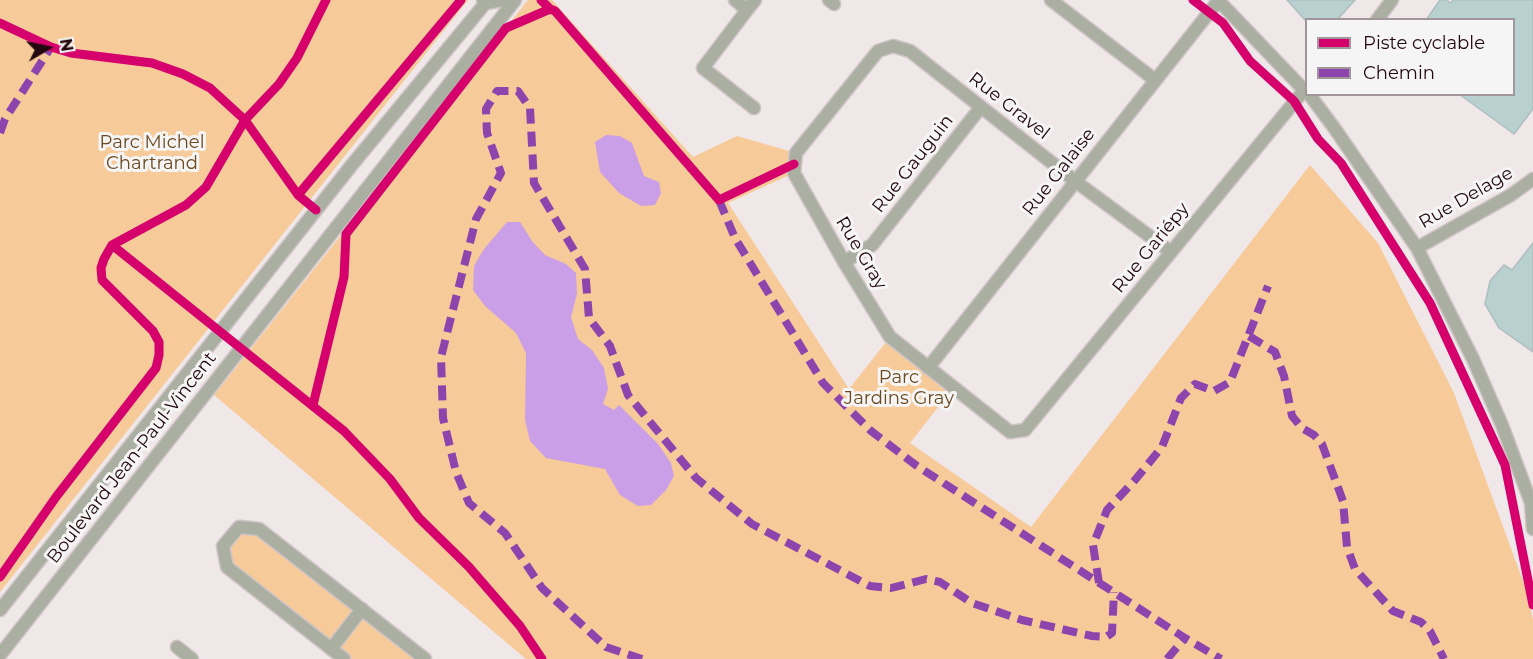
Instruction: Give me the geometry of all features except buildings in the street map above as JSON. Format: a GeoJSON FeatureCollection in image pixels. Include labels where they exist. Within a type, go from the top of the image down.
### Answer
{"type":"FeatureCollection","features":[{"type":"Feature","properties":{"kind":"street"},"geometry":{"type":"LineString","coordinates":[[486,1],[502,0]]}},
{"type":"Feature","properties":{"kind":"street","name":"Boulevard Jean-Paul-Vincent"},"geometry":{"type":"LineString","coordinates":[[0,655],[515,0]]}},
{"type":"Feature","properties":{"kind":"street"},"geometry":{"type":"LineString","coordinates":[[735,0],[751,5],[703,68],[754,108]]}},
{"type":"Feature","properties":{"kind":"street"},"geometry":{"type":"LineString","coordinates":[[1051,0],[1155,80]]}},
{"type":"Feature","properties":{"kind":"street"},"geometry":{"type":"LineString","coordinates":[[1218,0],[1305,88]]}},
{"type":"Feature","properties":{"kind":"street","name":"Rue Galaise"},"geometry":{"type":"LineString","coordinates":[[928,368],[1218,0]]}},
{"type":"Feature","properties":{"kind":"street"},"geometry":{"type":"LineString","coordinates":[[1378,18],[1392,0]]}},
{"type":"Feature","properties":{"kind":"street","name":"Boulevard Jean-Paul-Vincent"},"geometry":{"type":"LineString","coordinates":[[0,610],[351,166],[486,1]]}},
{"type":"Feature","properties":{"kind":"street","name":"Rue Gravel"},"geometry":{"type":"LineString","coordinates":[[878,51],[893,46],[910,51],[1075,181],[1171,252]]}},
{"type":"Feature","properties":{"kind":"street","name":"Rue Gray"},"geometry":{"type":"LineString","coordinates":[[878,51],[796,153],[794,173],[844,262],[890,337],[1010,432],[1025,430]]}},
{"type":"Feature","properties":{"kind":"street","name":"Rue Gariépy"},"geometry":{"type":"LineString","coordinates":[[1025,430],[1171,252],[1309,96]]}},
{"type":"Feature","properties":{"kind":"street"},"geometry":{"type":"LineString","coordinates":[[1312,96],[1418,248],[1473,359],[1502,425],[1532,505],[1533,529]]}},
{"type":"Feature","properties":{"kind":"street","name":"Rue Gauguin"},"geometry":{"type":"LineString","coordinates":[[844,262],[872,245],[981,106]]}},
{"type":"Feature","properties":{"kind":"street","name":"Rue Delage"},"geometry":{"type":"LineString","coordinates":[[1418,248],[1511,195],[1533,179]]}},
{"type":"Feature","properties":{"kind":"street"},"geometry":{"type":"LineString","coordinates":[[344,659],[227,567],[223,546],[239,527],[259,529],[425,659]]}},
{"type":"Feature","properties":{"kind":"street"},"geometry":{"type":"LineString","coordinates":[[331,649],[362,609]]}},
{"type":"Feature","properties":{"kind":"street"},"geometry":{"type":"LineString","coordinates":[[177,647],[192,659]]}},
{"type":"Feature","properties":{"kind":"green space","name":"Parc Michel Chartrand"},"geometry":{"type":"Polygon","coordinates":[[[0,0],[468,0],[0,592],[0,0]]]}},
{"type":"Feature","properties":{"kind":"green space","name":"Parc Jardins Gray"},"geometry":{"type":"Polygon","coordinates":[[[528,0],[552,0],[693,157],[737,136],[796,153],[794,173],[728,203],[849,389],[890,337],[953,388],[910,443],[1031,527],[1310,165],[1378,243],[1454,393],[1527,592],[1533,620],[1533,659],[526,659],[214,395],[528,0]]]}},
{"type":"Feature","properties":{"kind":"green space"},"geometry":{"type":"Polygon","coordinates":[[[239,527],[259,529],[425,659],[344,659],[227,567],[223,546],[239,527]]]}},
{"type":"Feature","properties":{"kind":"shaded area"},"geometry":{"type":"Polygon","coordinates":[[[606,135],[620,136],[632,143],[644,176],[659,182],[661,193],[655,205],[641,206],[619,193],[600,172],[595,142],[606,135]]]}},
{"type":"Feature","properties":{"kind":"shaded area"},"geometry":{"type":"Polygon","coordinates":[[[507,222],[520,222],[532,241],[545,255],[566,264],[576,273],[577,294],[571,317],[578,339],[592,350],[604,368],[608,389],[603,404],[614,410],[619,405],[658,444],[671,463],[674,476],[666,490],[651,505],[638,506],[620,495],[605,469],[546,458],[530,441],[525,420],[526,353],[516,333],[485,306],[473,290],[474,266],[484,249],[507,222]]]}},
{"type":"Feature","properties":{"kind":"marked path"},"geometry":{"type":"LineString","coordinates":[[0,133],[5,119],[51,47]]}},
{"type":"Feature","properties":{"kind":"marked path"},"geometry":{"type":"LineString","coordinates":[[642,659],[606,647],[542,588],[505,533],[469,503],[456,472],[443,418],[441,357],[476,219],[501,173],[487,133],[486,109],[497,91],[518,91],[530,108],[534,183],[585,269],[589,318],[610,346],[628,395],[696,478],[752,524],[870,586],[891,588],[926,579],[940,582],[972,603],[1022,620],[1092,636],[1106,637],[1112,633],[1114,592]]}},
{"type":"Feature","properties":{"kind":"marked path"},"geometry":{"type":"LineString","coordinates":[[719,200],[735,238],[823,383],[871,431],[917,466],[1221,659]]}},
{"type":"Feature","properties":{"kind":"marked path"},"geometry":{"type":"LineString","coordinates":[[1099,583],[1093,545],[1107,510],[1162,447],[1181,398],[1195,384],[1214,391],[1230,382],[1268,286]]}},
{"type":"Feature","properties":{"kind":"marked path"},"geometry":{"type":"LineString","coordinates":[[1249,336],[1275,352],[1284,376],[1292,416],[1302,428],[1314,435],[1322,444],[1343,501],[1347,547],[1355,569],[1393,611],[1421,622],[1430,631],[1444,659]]}},
{"type":"Feature","properties":{"kind":"marked path"},"geometry":{"type":"LineString","coordinates":[[1167,659],[1185,638]]}},
{"type":"Feature","properties":{"kind":"cycle path"},"geometry":{"type":"LineString","coordinates":[[0,577],[56,497],[156,368],[159,342],[153,331],[102,280],[101,268],[104,259],[112,245],[186,205],[206,187],[245,120],[279,84],[297,58],[326,0]]}},
{"type":"Feature","properties":{"kind":"cycle path"},"geometry":{"type":"LineString","coordinates":[[298,195],[461,0]]}},
{"type":"Feature","properties":{"kind":"cycle path"},"geometry":{"type":"LineString","coordinates":[[541,0],[555,11],[719,200],[794,164]]}},
{"type":"Feature","properties":{"kind":"cycle path"},"geometry":{"type":"LineString","coordinates":[[1193,0],[1223,23],[1250,61],[1294,101],[1318,139],[1341,163],[1430,303],[1505,465],[1533,605]]}},
{"type":"Feature","properties":{"kind":"cycle path"},"geometry":{"type":"LineString","coordinates":[[313,405],[344,277],[346,234],[506,28],[550,9]]}},
{"type":"Feature","properties":{"kind":"cycle path"},"geometry":{"type":"LineString","coordinates":[[0,23],[51,47],[71,53],[152,63],[183,74],[210,88],[245,120],[298,195],[316,210]]}},
{"type":"Feature","properties":{"kind":"cycle path"},"geometry":{"type":"LineString","coordinates":[[112,245],[344,431],[390,479],[419,518],[469,567],[520,626],[542,659]]}}]}
